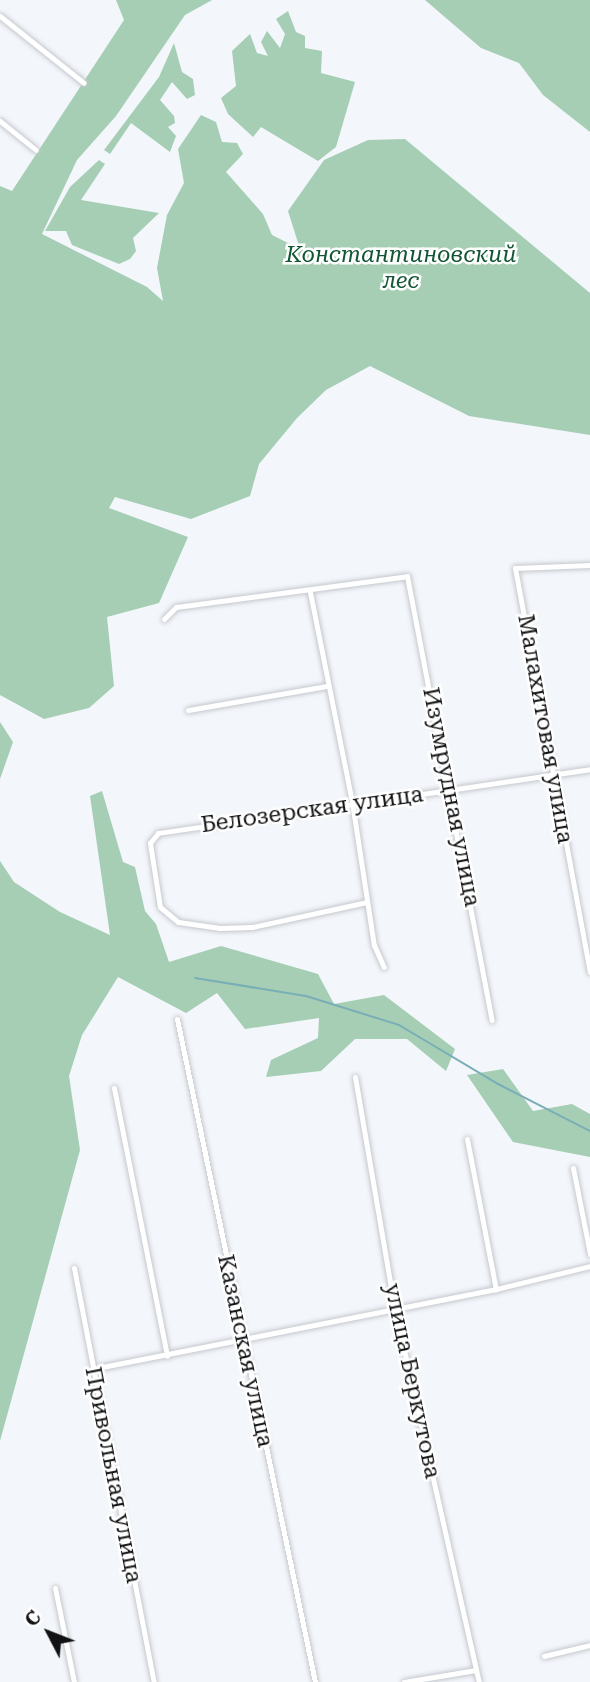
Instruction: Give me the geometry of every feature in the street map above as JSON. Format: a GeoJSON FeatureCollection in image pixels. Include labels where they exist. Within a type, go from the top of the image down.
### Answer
{"type":"FeatureCollection","features":[{"type":"Feature","properties":{"kind":"street"},"geometry":{"type":"LineString","coordinates":[[0,16],[84,83]]}},
{"type":"Feature","properties":{"kind":"street"},"geometry":{"type":"LineString","coordinates":[[0,121],[36,150]]}},
{"type":"Feature","properties":{"kind":"street","name":"Малахитовая улица"},"geometry":{"type":"LineString","coordinates":[[590,565],[515,568],[590,972]]}},
{"type":"Feature","properties":{"kind":"street","name":"Изумрудная улица"},"geometry":{"type":"LineString","coordinates":[[310,592],[407,576],[452,790],[492,1020]]}},
{"type":"Feature","properties":{"kind":"street"},"geometry":{"type":"LineString","coordinates":[[164,619],[176,607],[310,592],[352,802],[374,946],[384,967]]}},
{"type":"Feature","properties":{"kind":"street"},"geometry":{"type":"LineString","coordinates":[[188,710],[327,686]]}},
{"type":"Feature","properties":{"kind":"street","name":"Белозерская улица"},"geometry":{"type":"LineString","coordinates":[[367,902],[252,927],[220,928],[178,922],[160,907],[150,843],[158,832],[590,769]]}},
{"type":"Feature","properties":{"kind":"street","name":"Казанская улица"},"geometry":{"type":"LineString","coordinates":[[177,1018],[315,1682]]}},
{"type":"Feature","properties":{"kind":"street","name":"улица Беркутова"},"geometry":{"type":"LineString","coordinates":[[355,1077],[395,1310],[479,1682]]}},
{"type":"Feature","properties":{"kind":"street"},"geometry":{"type":"LineString","coordinates":[[114,1088],[167,1356]]}},
{"type":"Feature","properties":{"kind":"street"},"geometry":{"type":"LineString","coordinates":[[467,1139],[496,1289]]}},
{"type":"Feature","properties":{"kind":"street"},"geometry":{"type":"LineString","coordinates":[[573,1168],[590,1254]]}},
{"type":"Feature","properties":{"kind":"street"},"geometry":{"type":"LineString","coordinates":[[92,1369],[395,1310],[590,1266]]}},
{"type":"Feature","properties":{"kind":"street","name":"Привольная улица"},"geometry":{"type":"LineString","coordinates":[[74,1268],[154,1682]]}},
{"type":"Feature","properties":{"kind":"street"},"geometry":{"type":"LineString","coordinates":[[55,1588],[74,1682]]}},
{"type":"Feature","properties":{"kind":"street"},"geometry":{"type":"LineString","coordinates":[[544,1656],[590,1645]]}},
{"type":"Feature","properties":{"kind":"street"},"geometry":{"type":"LineString","coordinates":[[404,1682],[476,1670]]}},
{"type":"Feature","properties":{"kind":"green space","name":"Константиновский лес"},"geometry":{"type":"Polygon","coordinates":[[[116,0],[212,0],[185,15],[116,116],[77,160],[42,234],[147,287],[163,301],[157,268],[167,215],[184,183],[178,149],[201,115],[216,122],[222,142],[237,143],[243,154],[226,172],[263,214],[272,235],[300,249],[288,211],[324,160],[368,140],[405,139],[590,293],[590,435],[469,416],[370,366],[326,390],[297,418],[259,464],[250,496],[191,519],[115,497],[109,508],[188,537],[159,603],[107,617],[114,686],[89,708],[44,719],[0,695],[0,186],[12,191],[124,20],[116,0]]]}},
{"type":"Feature","properties":{"kind":"green space"},"geometry":{"type":"Polygon","coordinates":[[[425,0],[590,0],[590,132],[543,95],[519,63],[481,48],[425,0]]]}},
{"type":"Feature","properties":{"kind":"green space"},"geometry":{"type":"Polygon","coordinates":[[[288,11],[296,32],[305,36],[305,48],[322,51],[321,73],[355,82],[336,147],[318,161],[261,127],[253,137],[228,114],[221,98],[236,86],[232,51],[250,34],[257,53],[268,56],[261,42],[267,31],[280,48],[285,34],[276,19],[288,11]]]}},
{"type":"Feature","properties":{"kind":"green space"},"geometry":{"type":"Polygon","coordinates":[[[174,43],[182,72],[193,79],[195,95],[187,99],[172,82],[160,100],[174,116],[175,123],[168,127],[176,136],[170,152],[131,123],[110,154],[104,150],[159,77],[174,43]]]}},
{"type":"Feature","properties":{"kind":"green space"},"geometry":{"type":"Polygon","coordinates":[[[99,160],[105,164],[81,200],[159,213],[133,238],[136,251],[130,259],[119,264],[72,245],[66,231],[45,231],[70,187],[99,160]]]}},
{"type":"Feature","properties":{"kind":"green space"},"geometry":{"type":"Polygon","coordinates":[[[0,722],[13,742],[0,779],[0,722]]]}},
{"type":"Feature","properties":{"kind":"green space"},"geometry":{"type":"Polygon","coordinates":[[[102,791],[123,862],[135,867],[145,911],[156,924],[169,962],[221,946],[318,974],[334,1004],[384,995],[455,1049],[446,1071],[407,1039],[355,1039],[321,1071],[266,1077],[271,1060],[318,1038],[319,1018],[245,1029],[217,993],[186,1013],[118,977],[82,1035],[69,1076],[80,1150],[0,1441],[0,861],[14,882],[60,912],[110,935],[90,796],[102,791]]]}},
{"type":"Feature","properties":{"kind":"green space"},"geometry":{"type":"Polygon","coordinates":[[[503,1069],[533,1111],[572,1104],[590,1114],[590,1157],[513,1142],[467,1075],[503,1069]]]}},
{"type":"Feature","properties":{"kind":"waterway"},"geometry":{"type":"LineString","coordinates":[[195,978],[306,996],[399,1025],[498,1084],[590,1131]]}}]}
